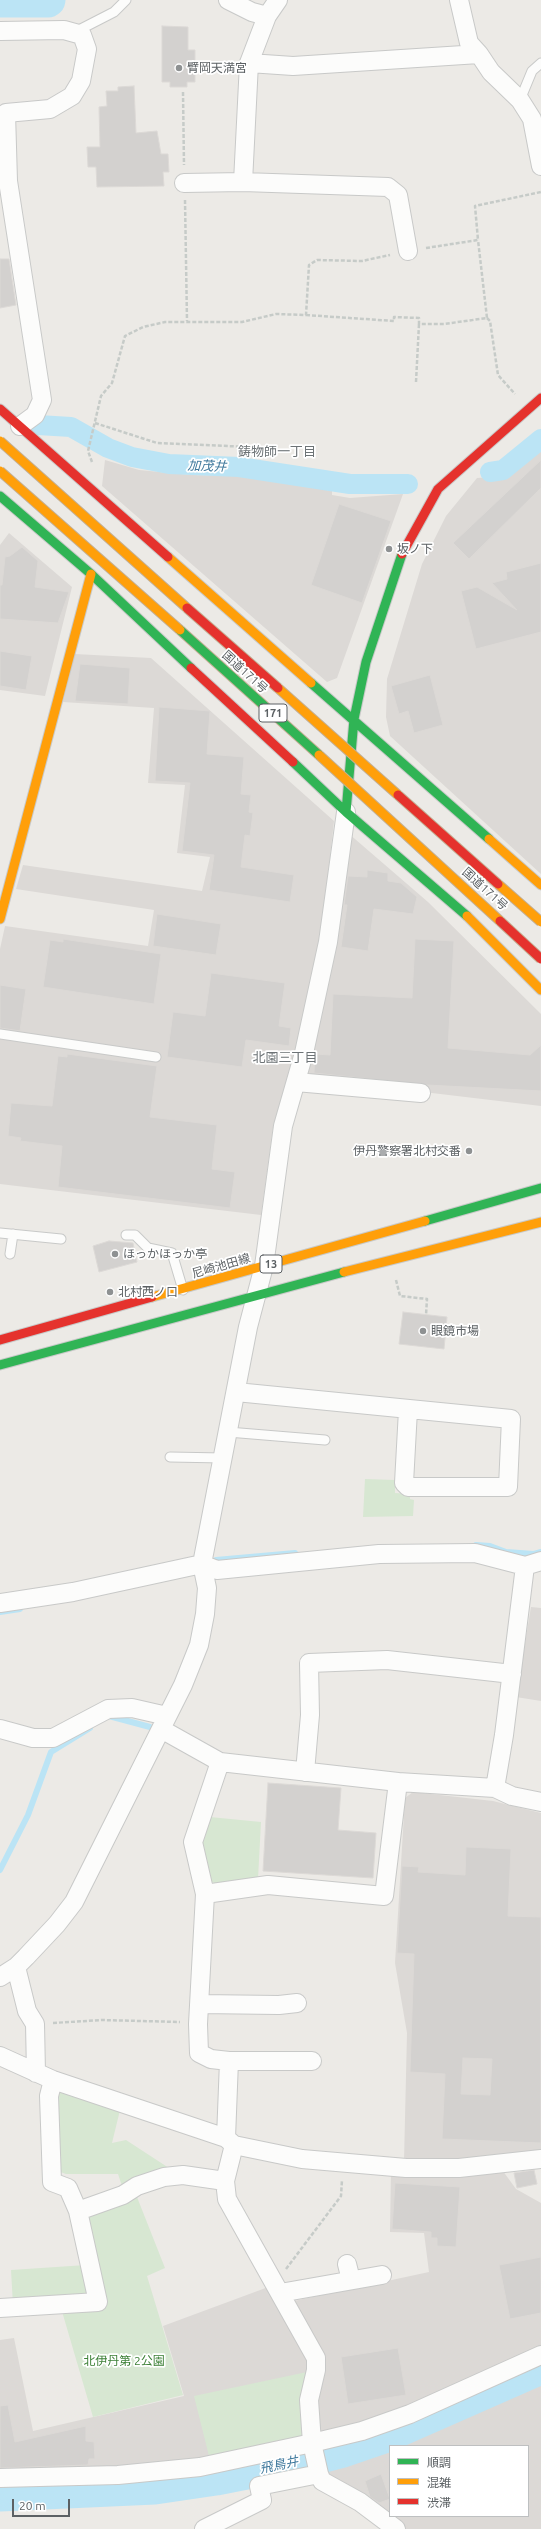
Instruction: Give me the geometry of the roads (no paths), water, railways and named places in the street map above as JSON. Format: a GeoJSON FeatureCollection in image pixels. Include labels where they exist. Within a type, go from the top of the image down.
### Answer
{"type":"FeatureCollection","features":[{"type":"Feature","properties":{"kind":"main road"},"geometry":{"type":"LineString","coordinates":[[346,812],[354,718],[366,662],[400,559],[421,517],[438,489],[541,398]]}},
{"type":"Feature","properties":{"kind":"main road"},"geometry":{"type":"LineString","coordinates":[[0,409],[354,718],[541,886]]}},
{"type":"Feature","properties":{"kind":"main road","name":"国道171号"},"geometry":{"type":"LineString","coordinates":[[0,441],[541,922]]}},
{"type":"Feature","properties":{"kind":"main road","name":"国道171号"},"geometry":{"type":"LineString","coordinates":[[0,471],[247,689],[541,959]]}},
{"type":"Feature","properties":{"kind":"main road","name":"171"},"geometry":{"type":"LineString","coordinates":[[0,496],[91,574],[346,812],[466,914],[541,990]]}},
{"type":"Feature","properties":{"kind":"main road"},"geometry":{"type":"LineString","coordinates":[[0,920],[91,574]]}},
{"type":"Feature","properties":{"kind":"main road","name":"尼崎池田線"},"geometry":{"type":"LineString","coordinates":[[0,1340],[183,1290],[541,1188]]}},
{"type":"Feature","properties":{"kind":"main road","name":"13"},"geometry":{"type":"LineString","coordinates":[[0,1366],[256,1294],[541,1222]]}},
{"type":"Feature","properties":{"kind":"street"},"geometry":{"type":"LineString","coordinates":[[228,0],[252,12],[267,16]]}},
{"type":"Feature","properties":{"kind":"street"},"geometry":{"type":"LineString","coordinates":[[243,182],[249,64],[267,16],[278,0]]}},
{"type":"Feature","properties":{"kind":"street"},"geometry":{"type":"LineString","coordinates":[[459,0],[469,43],[479,54],[491,72],[520,100],[532,119],[541,166]]}},
{"type":"Feature","properties":{"kind":"street"},"geometry":{"type":"LineString","coordinates":[[0,31],[64,30],[82,35],[87,49],[80,81],[72,96],[50,110],[6,113],[8,181],[42,400],[35,415],[20,426]]}},
{"type":"Feature","properties":{"kind":"street"},"geometry":{"type":"LineString","coordinates":[[249,64],[293,66],[479,54]]}},
{"type":"Feature","properties":{"kind":"street"},"geometry":{"type":"LineString","coordinates":[[184,183],[243,182],[388,186],[398,195],[408,251]]}},
{"type":"Feature","properties":{"kind":"street"},"geometry":{"type":"LineString","coordinates":[[0,1977],[16,1967],[57,1924],[74,1902],[183,1685],[199,1645],[205,1614],[207,1588],[202,1564],[256,1294],[264,1266],[283,1126],[314,1012],[326,949],[346,812]]}},
{"type":"Feature","properties":{"kind":"street"},"geometry":{"type":"LineString","coordinates":[[296,1082],[401,1097],[421,1093]]}},
{"type":"Feature","properties":{"kind":"street"},"geometry":{"type":"LineString","coordinates":[[236,1392],[511,1419],[508,1487],[408,1487],[404,1483],[408,1410]]}},
{"type":"Feature","properties":{"kind":"street"},"geometry":{"type":"LineString","coordinates":[[0,1603],[73,1592],[202,1564],[218,1570],[379,1554],[475,1553],[533,1564],[512,1674],[496,1788]]}},
{"type":"Feature","properties":{"kind":"street"},"geometry":{"type":"LineString","coordinates":[[305,1772],[310,1715],[309,1663],[387,1660],[512,1674]]}},
{"type":"Feature","properties":{"kind":"street"},"geometry":{"type":"LineString","coordinates":[[1,1730],[33,1738],[53,1738],[108,1709],[132,1708],[164,1722],[220,1762],[398,1782],[496,1788],[512,1796],[541,1802]]}},
{"type":"Feature","properties":{"kind":"street"},"geometry":{"type":"LineString","coordinates":[[220,1762],[193,1842],[205,1894],[198,2024],[199,2053],[211,2058],[229,2061],[312,2061]]}},
{"type":"Feature","properties":{"kind":"street"},"geometry":{"type":"LineString","coordinates":[[205,1894],[268,1885],[384,1896],[398,1782]]}},
{"type":"Feature","properties":{"kind":"street"},"geometry":{"type":"LineString","coordinates":[[16,1967],[27,2011],[35,2024],[36,2073]]}},
{"type":"Feature","properties":{"kind":"street"},"geometry":{"type":"LineString","coordinates":[[199,2004],[279,2005],[297,2003]]}},
{"type":"Feature","properties":{"kind":"street"},"geometry":{"type":"LineString","coordinates":[[0,2056],[53,2080],[230,2141],[302,2158],[406,2168],[459,2168],[541,2159]]}},
{"type":"Feature","properties":{"kind":"street"},"geometry":{"type":"LineString","coordinates":[[229,2061],[230,2141],[225,2181],[227,2199],[316,2358],[316,2370],[309,2400],[313,2448],[318,2472],[322,2481],[360,2502],[396,2529]]}},
{"type":"Feature","properties":{"kind":"street"},"geometry":{"type":"LineString","coordinates":[[0,2308],[98,2302],[78,2211],[68,2188],[52,2182],[49,2096],[53,2080]]}},
{"type":"Feature","properties":{"kind":"street"},"geometry":{"type":"LineString","coordinates":[[78,2211],[123,2195],[136,2186],[164,2177],[184,2175],[225,2181]]}},
{"type":"Feature","properties":{"kind":"street"},"geometry":{"type":"LineString","coordinates":[[278,2289],[349,2272],[382,2274]]}},
{"type":"Feature","properties":{"kind":"street"},"geometry":{"type":"LineString","coordinates":[[0,2478],[118,2475],[200,2467],[313,2448],[410,2414],[541,2355]]}},
{"type":"Feature","properties":{"kind":"street"},"geometry":{"type":"LineString","coordinates":[[204,2529],[262,2500],[259,2486],[318,2472]]}},
{"type":"Feature","properties":{"kind":"lane"},"geometry":{"type":"LineString","coordinates":[[74,33],[114,12],[126,0]]}},
{"type":"Feature","properties":{"kind":"lane"},"geometry":{"type":"LineString","coordinates":[[520,100],[532,71],[541,63]]}},
{"type":"Feature","properties":{"kind":"lane"},"geometry":{"type":"LineString","coordinates":[[0,1034],[156,1057]]}},
{"type":"Feature","properties":{"kind":"lane"},"geometry":{"type":"LineString","coordinates":[[0,1233],[61,1239]]}},
{"type":"Feature","properties":{"kind":"lane"},"geometry":{"type":"LineString","coordinates":[[10,1254],[13,1234]]}},
{"type":"Feature","properties":{"kind":"lane"},"geometry":{"type":"LineString","coordinates":[[126,1235],[135,1236],[148,1248],[172,1253],[183,1290]]}},
{"type":"Feature","properties":{"kind":"lane"},"geometry":{"type":"LineString","coordinates":[[228,1432],[325,1440]]}},
{"type":"Feature","properties":{"kind":"lane"},"geometry":{"type":"LineString","coordinates":[[170,1457],[223,1458]]}},
{"type":"Feature","properties":{"kind":"waterway"},"geometry":{"type":"LineString","coordinates":[[0,0],[48,0]]}},
{"type":"Feature","properties":{"kind":"waterway","name":"加茂井"},"geometry":{"type":"LineString","coordinates":[[38,425],[71,427],[108,448],[132,457],[169,464],[239,467],[350,484],[408,484]]}},
{"type":"Feature","properties":{"kind":"waterway","name":"加茂井"},"geometry":{"type":"LineString","coordinates":[[490,472],[503,470],[541,439]]}},
{"type":"Feature","properties":{"kind":"waterway"},"geometry":{"type":"LineString","coordinates":[[476,1545],[490,1546],[506,1552],[534,1554],[541,1552]]}},
{"type":"Feature","properties":{"kind":"waterway"},"geometry":{"type":"LineString","coordinates":[[209,1563],[216,1560],[295,1553]]}},
{"type":"Feature","properties":{"kind":"waterway"},"geometry":{"type":"LineString","coordinates":[[0,1612],[20,1609]]}},
{"type":"Feature","properties":{"kind":"waterway"},"geometry":{"type":"LineString","coordinates":[[109,1716],[150,1727]]}},
{"type":"Feature","properties":{"kind":"waterway"},"geometry":{"type":"LineString","coordinates":[[0,1870],[28,1815],[51,1752],[90,1728]]}},
{"type":"Feature","properties":{"kind":"waterway","name":"飛鳥井"},"geometry":{"type":"LineString","coordinates":[[0,2494],[155,2487],[216,2478],[297,2462],[343,2450],[384,2436],[541,2367]]}},
{"type":"Feature","properties":{"kind":"place","name":"臂岡天満宮"},"geometry":{"type":"Point","coordinates":[179,68]}},
{"type":"Feature","properties":{"kind":"place","name":"坂ノ下"},"geometry":{"type":"Point","coordinates":[389,549]}},
{"type":"Feature","properties":{"kind":"place","name":"伊丹警察署北村交番"},"geometry":{"type":"Point","coordinates":[469,1151]}},
{"type":"Feature","properties":{"kind":"place","name":"ほっかほっか亭"},"geometry":{"type":"Point","coordinates":[115,1254]}},
{"type":"Feature","properties":{"kind":"place","name":"北村西ノ口"},"geometry":{"type":"Point","coordinates":[110,1292]}},
{"type":"Feature","properties":{"kind":"place","name":"眼鏡市場"},"geometry":{"type":"Point","coordinates":[423,1331]}},
{"type":"Feature","properties":{"kind":"district","name":"鋳物師一丁目"},"geometry":{"type":"Point","coordinates":[277,452]}},
{"type":"Feature","properties":{"kind":"district","name":"北園三丁目"},"geometry":{"type":"Point","coordinates":[285,1058]}},
{"type":"Feature","properties":{"kind":"park label","name":"北伊丹第 2公園"},"geometry":{"type":"Point","coordinates":[124,2361]}}]}
